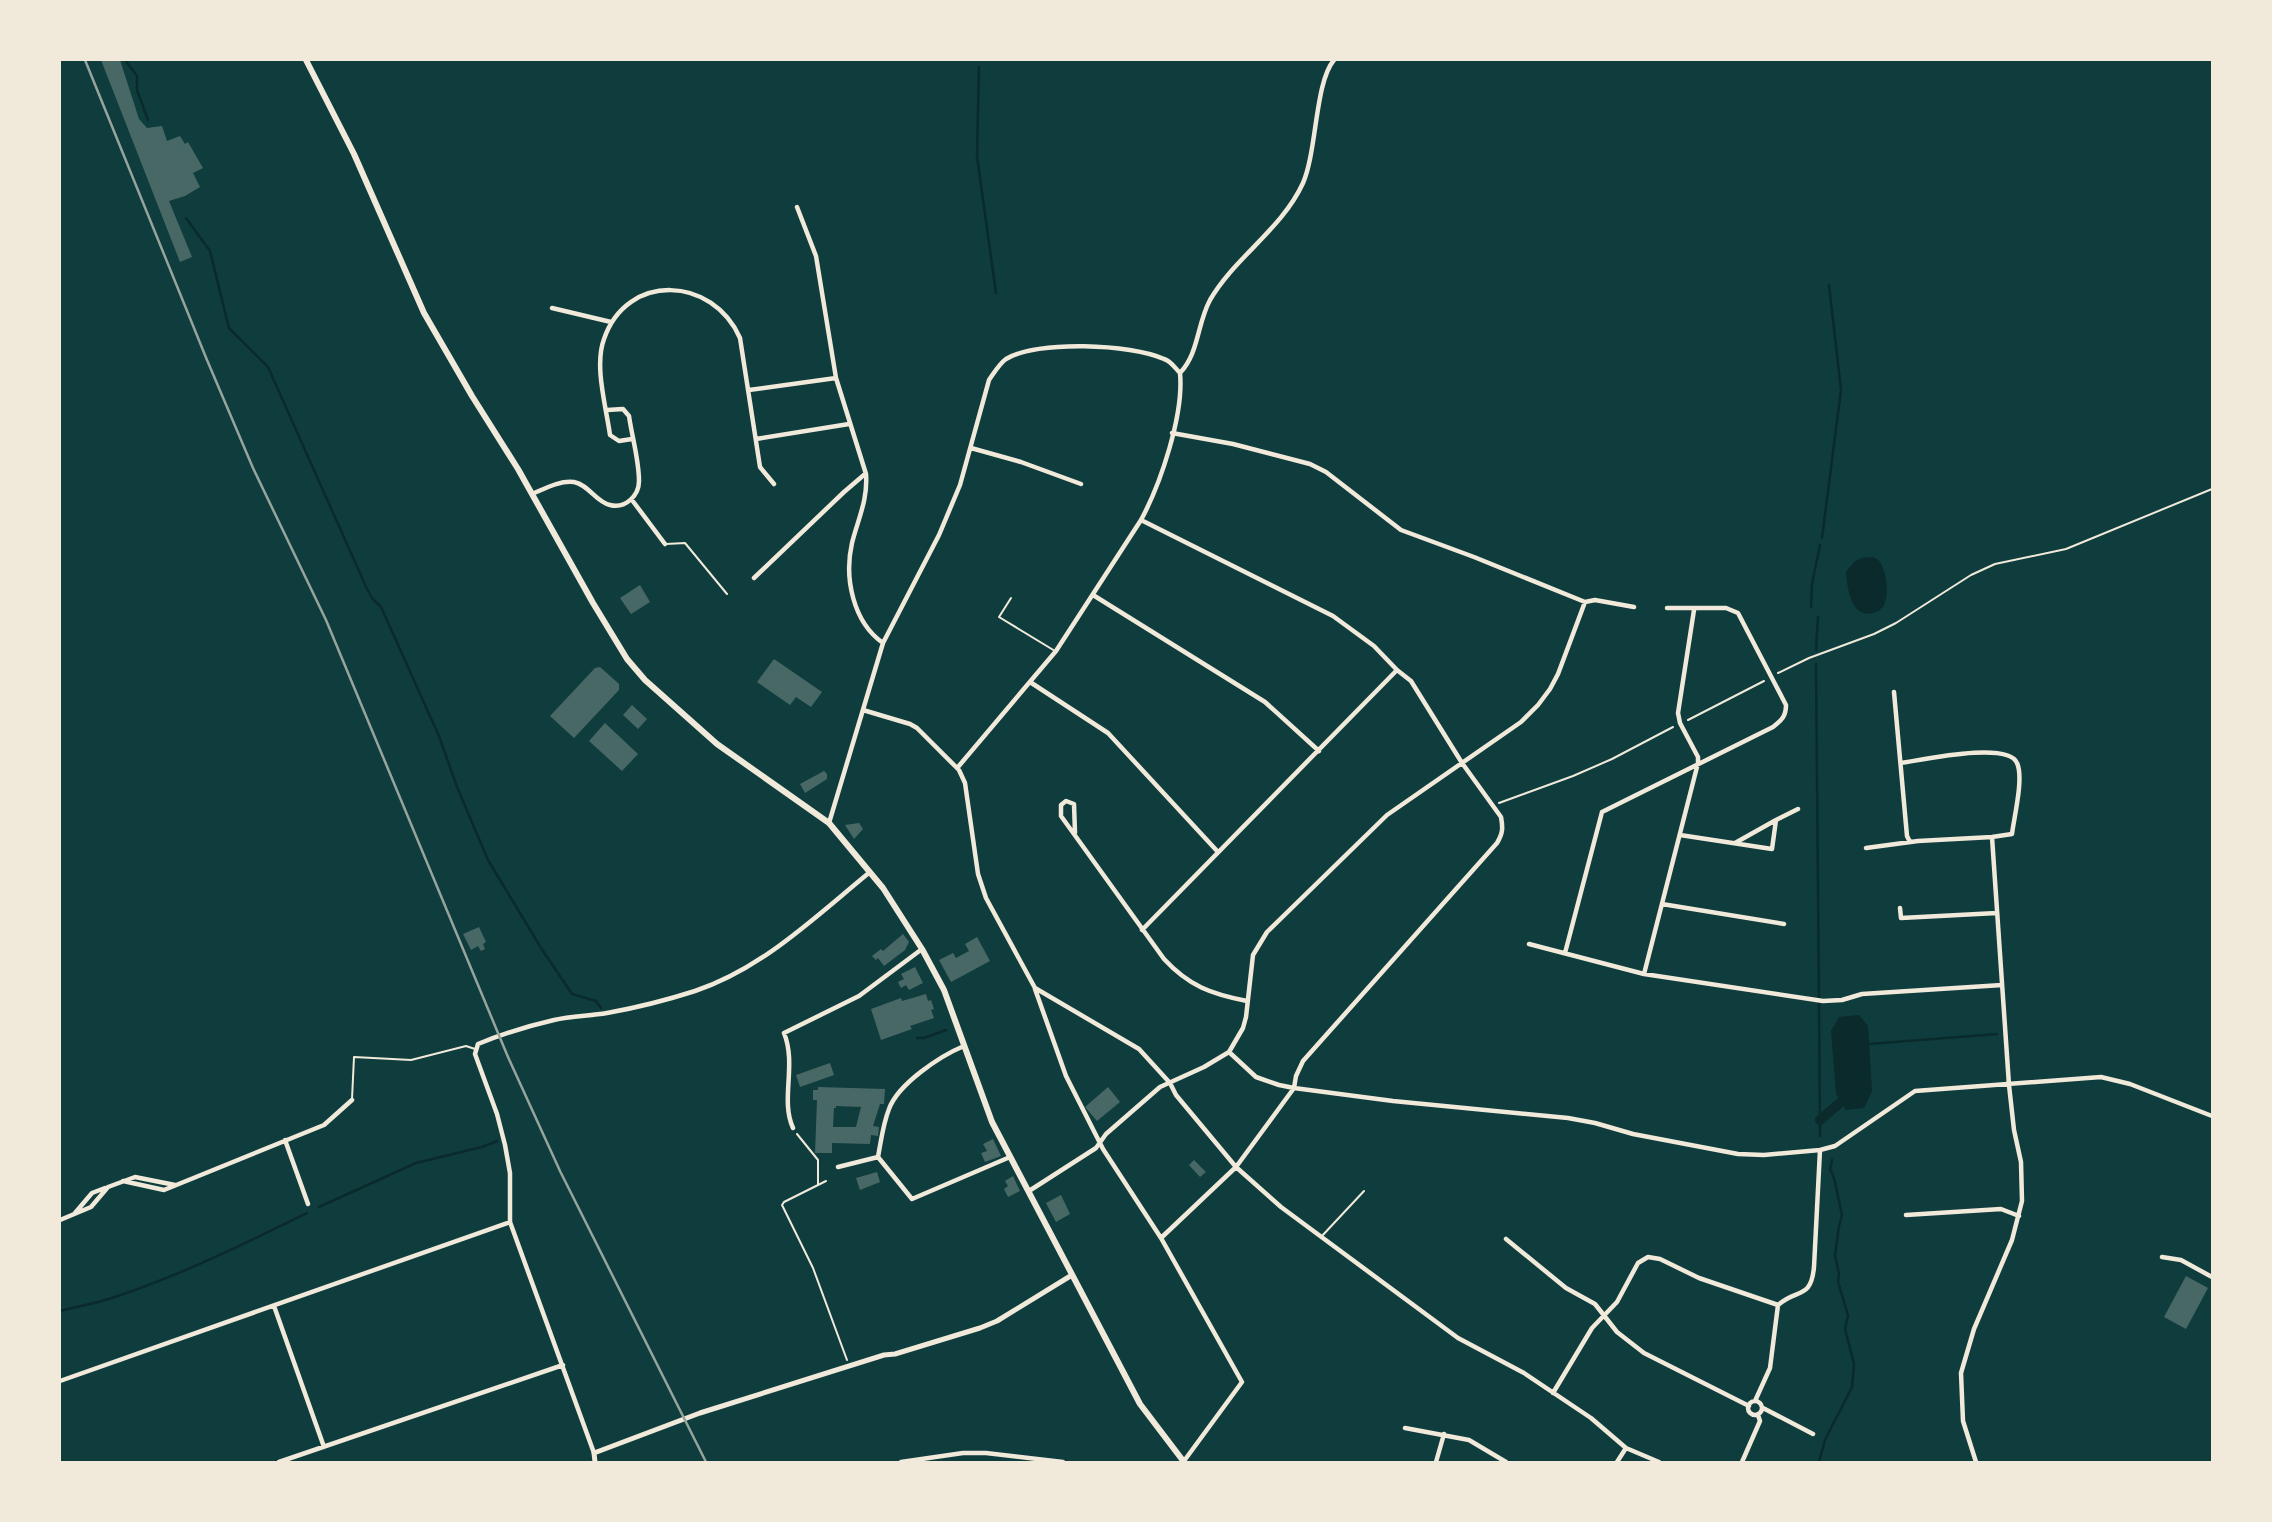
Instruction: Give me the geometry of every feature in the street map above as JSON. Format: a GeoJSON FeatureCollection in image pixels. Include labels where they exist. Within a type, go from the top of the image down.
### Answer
{"type":"FeatureCollection","features":[{"type":"Feature","properties":{"kind":"main road"},"geometry":{"type":"LineString","coordinates":[[306,60],[354,154],[424,313],[627,659],[644,679],[717,744],[829,824],[883,888],[922,950],[944,990],[992,1122],[1140,1404],[1183,1462]]}},
{"type":"Feature","properties":{"kind":"street"},"geometry":{"type":"LineString","coordinates":[[1180,373],[1192,357],[1211,299],[1286,210],[1303,183],[1311,156],[1326,74],[1334,60]]}},
{"type":"Feature","properties":{"kind":"street"},"geometry":{"type":"LineString","coordinates":[[797,207],[816,256],[836,378],[866,474],[867,490],[851,546],[851,591],[857,609],[869,629],[883,643]]}},
{"type":"Feature","properties":{"kind":"street"},"geometry":{"type":"LineString","coordinates":[[632,439],[619,441],[610,435],[599,361],[611,322],[632,302],[653,292],[675,290],[704,297],[719,308],[735,326],[743,348],[760,467],[774,484]]}},
{"type":"Feature","properties":{"kind":"street"},"geometry":{"type":"LineString","coordinates":[[552,308],[611,322]]}},
{"type":"Feature","properties":{"kind":"street"},"geometry":{"type":"LineString","coordinates":[[829,824],[883,643],[939,535],[960,485],[989,380],[1005,360],[1017,354],[1045,349],[1107,347],[1166,359],[1180,373],[1182,390],[1164,470],[1153,498],[1056,651],[958,767]]}},
{"type":"Feature","properties":{"kind":"street"},"geometry":{"type":"LineString","coordinates":[[749,390],[836,378]]}},
{"type":"Feature","properties":{"kind":"street"},"geometry":{"type":"LineString","coordinates":[[532,494],[562,483],[573,482],[612,506],[621,506],[632,500],[639,481],[629,416],[618,408],[607,410]]}},
{"type":"Feature","properties":{"kind":"street"},"geometry":{"type":"LineString","coordinates":[[755,439],[849,424]]}},
{"type":"Feature","properties":{"kind":"street"},"geometry":{"type":"LineString","coordinates":[[1172,433],[1233,444],[1310,464],[1326,472],[1401,530],[1586,602],[1595,600],[1634,607]]}},
{"type":"Feature","properties":{"kind":"street"},"geometry":{"type":"LineString","coordinates":[[971,448],[1021,462],[1081,485]]}},
{"type":"Feature","properties":{"kind":"street"},"geometry":{"type":"LineString","coordinates":[[754,578],[866,474]]}},
{"type":"Feature","properties":{"kind":"street"},"geometry":{"type":"LineString","coordinates":[[632,500],[665,544]]}},
{"type":"Feature","properties":{"kind":"street"},"geometry":{"type":"LineString","coordinates":[[1141,520],[1333,616],[1374,646],[1396,670],[1411,681],[1422,696],[1462,763],[1501,817],[1503,825],[1503,833],[1497,842],[1303,1061],[1294,1088],[1236,1167],[1160,1238]]}},
{"type":"Feature","properties":{"kind":"street"},"geometry":{"type":"LineString","coordinates":[[1093,595],[1265,702],[1319,751]]}},
{"type":"Feature","properties":{"kind":"street"},"geometry":{"type":"LineString","coordinates":[[1028,1192],[1100,1143],[1106,1134],[1160,1087],[1229,1052],[1246,1017],[1253,955],[1267,932],[1387,815],[1521,722],[1538,705],[1558,674],[1586,602]]}},
{"type":"Feature","properties":{"kind":"street"},"geometry":{"type":"LineString","coordinates":[[1565,953],[1602,812],[1773,727],[1786,714],[1786,705],[1738,613],[1726,608],[1667,608]]}},
{"type":"Feature","properties":{"kind":"street"},"geometry":{"type":"LineString","coordinates":[[1644,974],[1698,763],[1698,757],[1680,723],[1678,713],[1694,610]]}},
{"type":"Feature","properties":{"kind":"street"},"geometry":{"type":"LineString","coordinates":[[1142,930],[1396,670]]}},
{"type":"Feature","properties":{"kind":"street"},"geometry":{"type":"LineString","coordinates":[[1030,682],[1108,733],[1218,852]]}},
{"type":"Feature","properties":{"kind":"street"},"geometry":{"type":"LineString","coordinates":[[1894,692],[1907,836],[1910,842]]}},
{"type":"Feature","properties":{"kind":"street"},"geometry":{"type":"LineString","coordinates":[[863,710],[917,728],[958,767],[965,783],[978,874],[986,898],[1035,988],[1066,1076],[1100,1143],[1160,1238],[1242,1382],[1183,1462]]}},
{"type":"Feature","properties":{"kind":"street"},"geometry":{"type":"LineString","coordinates":[[1866,848],[2012,834],[2019,772],[2015,759],[2004,753],[1971,753],[1901,763]]}},
{"type":"Feature","properties":{"kind":"street"},"geometry":{"type":"LineString","coordinates":[[1075,833],[1074,804],[1066,801],[1061,806],[1061,816],[1164,959],[1187,980],[1215,993],[1247,1000]]}},
{"type":"Feature","properties":{"kind":"street"},"geometry":{"type":"LineString","coordinates":[[1734,843],[1798,809]]}},
{"type":"Feature","properties":{"kind":"street"},"geometry":{"type":"LineString","coordinates":[[1680,835],[1772,849],[1776,820]]}},
{"type":"Feature","properties":{"kind":"street"},"geometry":{"type":"LineString","coordinates":[[1976,1462],[1964,1421],[1961,1373],[1974,1329],[2012,1240],[2019,1216],[2022,1180],[2009,1085],[1992,837]]}},
{"type":"Feature","properties":{"kind":"street"},"geometry":{"type":"LineString","coordinates":[[595,1462],[563,1365],[510,1222],[510,1173],[505,1145],[497,1114],[476,1060],[475,1049],[478,1044],[512,1031],[555,1020],[607,1013],[692,992],[721,981],[784,942],[870,872]]}},
{"type":"Feature","properties":{"kind":"street"},"geometry":{"type":"LineString","coordinates":[[1662,904],[1784,924]]}},
{"type":"Feature","properties":{"kind":"street"},"geometry":{"type":"LineString","coordinates":[[1900,908],[1901,918],[1997,913]]}},
{"type":"Feature","properties":{"kind":"street"},"geometry":{"type":"LineString","coordinates":[[1529,944],[1644,974],[1823,1001],[1842,1000],[1862,994],[2002,985]]}},
{"type":"Feature","properties":{"kind":"street"},"geometry":{"type":"LineString","coordinates":[[793,1128],[788,1113],[791,1062],[784,1033],[859,996],[922,950]]}},
{"type":"Feature","properties":{"kind":"street"},"geometry":{"type":"LineString","coordinates":[[1035,988],[1135,1046],[1152,1061],[1176,1095],[1236,1167],[1271,1199],[1321,1237],[1458,1338],[1524,1373],[1591,1418],[1626,1448],[1659,1462]]}},
{"type":"Feature","properties":{"kind":"street"},"geometry":{"type":"LineString","coordinates":[[878,1157],[889,1107],[898,1093],[920,1073],[964,1046]]}},
{"type":"Feature","properties":{"kind":"street"},"geometry":{"type":"LineString","coordinates":[[1229,1052],[1256,1077],[1294,1088],[1434,1106],[1568,1118],[1633,1134],[1738,1154],[1764,1155],[1835,1146],[1915,1091],[2108,1078],[2213,1116]]}},
{"type":"Feature","properties":{"kind":"street"},"geometry":{"type":"LineString","coordinates":[[60,1220],[91,1207],[108,1187],[122,1181],[164,1190],[324,1125],[352,1100]]}},
{"type":"Feature","properties":{"kind":"street"},"geometry":{"type":"LineString","coordinates":[[285,1140],[308,1203]]}},
{"type":"Feature","properties":{"kind":"street"},"geometry":{"type":"LineString","coordinates":[[1749,1406],[1755,1401],[1770,1368],[1778,1306],[1810,1288],[1813,1280],[1820,1150]]}},
{"type":"Feature","properties":{"kind":"street"},"geometry":{"type":"LineString","coordinates":[[878,1157],[912,1199],[1010,1157]]}},
{"type":"Feature","properties":{"kind":"street"},"geometry":{"type":"LineString","coordinates":[[838,1167],[878,1157]]}},
{"type":"Feature","properties":{"kind":"street"},"geometry":{"type":"LineString","coordinates":[[1906,1215],[2001,1209],[2019,1216]]}},
{"type":"Feature","properties":{"kind":"street"},"geometry":{"type":"LineString","coordinates":[[60,1381],[510,1222]]}},
{"type":"Feature","properties":{"kind":"street"},"geometry":{"type":"LineString","coordinates":[[1506,1239],[1566,1288],[1595,1304],[1617,1332],[1644,1353],[1749,1406]]}},
{"type":"Feature","properties":{"kind":"street"},"geometry":{"type":"LineString","coordinates":[[1553,1393],[1592,1328],[1617,1302],[1642,1259],[1653,1256],[1699,1278],[1778,1306]]}},
{"type":"Feature","properties":{"kind":"street"},"geometry":{"type":"LineString","coordinates":[[2162,1257],[2181,1260],[2213,1277]]}},
{"type":"Feature","properties":{"kind":"street"},"geometry":{"type":"LineString","coordinates":[[594,1453],[700,1413],[980,1328],[997,1321],[1072,1275]]}},
{"type":"Feature","properties":{"kind":"street"},"geometry":{"type":"LineString","coordinates":[[274,1306],[324,1447]]}},
{"type":"Feature","properties":{"kind":"street"},"geometry":{"type":"LineString","coordinates":[[279,1462],[563,1365]]}},
{"type":"Feature","properties":{"kind":"street"},"geometry":{"type":"LineString","coordinates":[[1755,1401],[1763,1408],[1813,1434]]}},
{"type":"Feature","properties":{"kind":"street"},"geometry":{"type":"LineString","coordinates":[[1749,1406],[1750,1413],[1758,1415]]}},
{"type":"Feature","properties":{"kind":"street"},"geometry":{"type":"LineString","coordinates":[[1758,1415],[1763,1408]]}},
{"type":"Feature","properties":{"kind":"street"},"geometry":{"type":"LineString","coordinates":[[1742,1462],[1760,1421],[1758,1415]]}},
{"type":"Feature","properties":{"kind":"street"},"geometry":{"type":"LineString","coordinates":[[1405,1428],[1469,1440],[1506,1462]]}},
{"type":"Feature","properties":{"kind":"street"},"geometry":{"type":"LineString","coordinates":[[1436,1462],[1444,1434]]}},
{"type":"Feature","properties":{"kind":"street"},"geometry":{"type":"LineString","coordinates":[[1617,1462],[1626,1448]]}},
{"type":"Feature","properties":{"kind":"street"},"geometry":{"type":"LineString","coordinates":[[901,1462],[963,1453],[986,1453],[1063,1462]]}},
{"type":"Feature","properties":{"kind":"lane"},"geometry":{"type":"LineString","coordinates":[[665,544],[685,543],[727,594]]}},
{"type":"Feature","properties":{"kind":"lane"},"geometry":{"type":"LineString","coordinates":[[1011,598],[999,617],[1056,651]]}},
{"type":"Feature","properties":{"kind":"lane"},"geometry":{"type":"LineString","coordinates":[[352,1100],[354,1057],[411,1060],[466,1046],[475,1049]]}},
{"type":"Feature","properties":{"kind":"lane"},"geometry":{"type":"LineString","coordinates":[[1321,1237],[1364,1191]]}},
{"type":"Feature","properties":{"kind":"path"},"geometry":{"type":"LineString","coordinates":[[1492,806],[1612,759],[1809,657],[1874,634],[1971,575],[1995,564],[2074,546],[2213,489]]}},
{"type":"Feature","properties":{"kind":"path"},"geometry":{"type":"LineString","coordinates":[[793,1128],[818,1160],[818,1185]]}},
{"type":"Feature","properties":{"kind":"path"},"geometry":{"type":"LineString","coordinates":[[827,1181],[782,1205],[813,1268],[850,1367]]}},
{"type":"Feature","properties":{"kind":"water"},"geometry":{"type":"Polygon","coordinates":[[[1861,558],[1877,559],[1885,575],[1885,603],[1873,613],[1866,614],[1855,607],[1849,593],[1846,572],[1861,558]]]}},
{"type":"Feature","properties":{"kind":"water"},"geometry":{"type":"Polygon","coordinates":[[[1859,1015],[1868,1026],[1872,1091],[1864,1108],[1846,1110],[1836,1094],[1831,1031],[1839,1017],[1859,1015]]]}},
{"type":"Feature","properties":{"kind":"building"},"geometry":{"type":"Polygon","coordinates":[[[101,60],[120,60],[139,119],[147,128],[162,126],[167,141],[180,136],[185,144],[188,142],[203,168],[193,173],[200,187],[169,201],[192,257],[180,262],[101,60]]]}},
{"type":"Feature","properties":{"kind":"building"},"geometry":{"type":"Polygon","coordinates":[[[640,585],[650,602],[631,614],[620,598],[640,585]]]}},
{"type":"Feature","properties":{"kind":"building"},"geometry":{"type":"Polygon","coordinates":[[[774,659],[822,692],[811,707],[796,697],[790,705],[757,682],[774,659]]]}},
{"type":"Feature","properties":{"kind":"building"},"geometry":{"type":"Polygon","coordinates":[[[600,667],[619,684],[619,690],[574,738],[550,716],[595,668],[600,667]]]}},
{"type":"Feature","properties":{"kind":"building"},"geometry":{"type":"Polygon","coordinates":[[[632,705],[647,719],[638,729],[623,715],[632,705]]]}},
{"type":"Feature","properties":{"kind":"building"},"geometry":{"type":"Polygon","coordinates":[[[605,723],[638,754],[622,771],[589,741],[605,723]]]}},
{"type":"Feature","properties":{"kind":"building"},"geometry":{"type":"Polygon","coordinates":[[[824,771],[827,779],[805,793],[800,784],[824,771]]]}},
{"type":"Feature","properties":{"kind":"building"},"geometry":{"type":"Polygon","coordinates":[[[859,823],[863,829],[854,839],[845,825],[859,823]]]}},
{"type":"Feature","properties":{"kind":"building"},"geometry":{"type":"Polygon","coordinates":[[[479,927],[486,942],[483,944],[485,949],[481,951],[478,946],[471,950],[463,934],[479,927]]]}},
{"type":"Feature","properties":{"kind":"building"},"geometry":{"type":"Polygon","coordinates":[[[903,934],[909,942],[905,950],[884,966],[878,958],[876,960],[872,956],[881,949],[883,951],[903,934]]]}},
{"type":"Feature","properties":{"kind":"building"},"geometry":{"type":"Polygon","coordinates":[[[977,937],[990,961],[951,982],[939,960],[953,953],[956,958],[969,951],[965,944],[977,937]]]}},
{"type":"Feature","properties":{"kind":"building"},"geometry":{"type":"Polygon","coordinates":[[[915,967],[923,983],[909,990],[906,985],[901,988],[898,982],[904,979],[901,974],[915,967]]]}},
{"type":"Feature","properties":{"kind":"building"},"geometry":{"type":"Polygon","coordinates":[[[926,994],[934,1009],[931,1010],[934,1018],[881,1040],[871,1009],[901,998],[902,1001],[926,994]]]}},
{"type":"Feature","properties":{"kind":"building"},"geometry":{"type":"Polygon","coordinates":[[[830,1063],[834,1075],[800,1087],[796,1075],[830,1063]]]}},
{"type":"Feature","properties":{"kind":"building"},"geometry":{"type":"Polygon","coordinates":[[[818,1087],[885,1089],[884,1104],[880,1104],[873,1126],[879,1127],[878,1136],[871,1135],[870,1144],[832,1143],[832,1153],[815,1153],[817,1100],[813,1100],[813,1090],[818,1090],[818,1087]],[[836,1106],[833,1127],[856,1127],[861,1107],[836,1106]]]}},
{"type":"Feature","properties":{"kind":"building"},"geometry":{"type":"Polygon","coordinates":[[[1108,1087],[1120,1102],[1097,1121],[1085,1107],[1108,1087]]]}},
{"type":"Feature","properties":{"kind":"building"},"geometry":{"type":"Polygon","coordinates":[[[993,1139],[1001,1156],[985,1162],[981,1153],[987,1151],[983,1144],[993,1139]]]}},
{"type":"Feature","properties":{"kind":"building"},"geometry":{"type":"Polygon","coordinates":[[[1194,1160],[1206,1172],[1200,1177],[1189,1165],[1194,1160]]]}},
{"type":"Feature","properties":{"kind":"building"},"geometry":{"type":"Polygon","coordinates":[[[877,1172],[880,1182],[860,1190],[856,1178],[877,1172]]]}},
{"type":"Feature","properties":{"kind":"building"},"geometry":{"type":"Polygon","coordinates":[[[1013,1176],[1020,1191],[1008,1197],[1004,1189],[1008,1186],[1005,1181],[1013,1176]]]}},
{"type":"Feature","properties":{"kind":"building"},"geometry":{"type":"Polygon","coordinates":[[[1061,1195],[1070,1214],[1056,1222],[1046,1203],[1061,1195]]]}},
{"type":"Feature","properties":{"kind":"building"},"geometry":{"type":"Polygon","coordinates":[[[2186,1276],[2208,1288],[2186,1329],[2164,1317],[2186,1276]]]}},
{"type":"Feature","properties":{"kind":"waterway"},"geometry":{"type":"LineString","coordinates":[[125,60],[137,76],[137,90],[148,120]]}},
{"type":"Feature","properties":{"kind":"waterway"},"geometry":{"type":"LineString","coordinates":[[979,67],[977,156],[996,293]]}},
{"type":"Feature","properties":{"kind":"waterway"},"geometry":{"type":"LineString","coordinates":[[186,218],[210,251],[229,328],[268,367],[367,589],[381,607],[439,736],[488,860],[572,994],[596,1001],[601,1008]]}},
{"type":"Feature","properties":{"kind":"waterway"},"geometry":{"type":"LineString","coordinates":[[1822,538],[1841,390],[1829,285]]}},
{"type":"Feature","properties":{"kind":"waterway"},"geometry":{"type":"LineString","coordinates":[[1811,607],[1812,584],[1820,545]]}},
{"type":"Feature","properties":{"kind":"waterway"},"geometry":{"type":"LineString","coordinates":[[1816,650],[1818,617]]}},
{"type":"Feature","properties":{"kind":"waterway"},"geometry":{"type":"LineString","coordinates":[[1816,664],[1819,1000]]}},
{"type":"Feature","properties":{"kind":"waterway"},"geometry":{"type":"LineString","coordinates":[[1819,1001],[1820,1136]]}},
{"type":"Feature","properties":{"kind":"waterway"},"geometry":{"type":"LineString","coordinates":[[917,1038],[946,1030]]}},
{"type":"Feature","properties":{"kind":"waterway"},"geometry":{"type":"LineString","coordinates":[[1869,1044],[1997,1034]]}},
{"type":"Feature","properties":{"kind":"waterway"},"geometry":{"type":"LineString","coordinates":[[1820,1120],[1841,1102]]}},
{"type":"Feature","properties":{"kind":"waterway"},"geometry":{"type":"LineString","coordinates":[[319,1207],[416,1163],[497,1141]]}},
{"type":"Feature","properties":{"kind":"waterway"},"geometry":{"type":"LineString","coordinates":[[1819,1462],[1825,1440],[1852,1387],[1854,1364],[1845,1329],[1848,1315],[1838,1282],[1835,1255],[1842,1215],[1830,1169],[1832,1160]]}},
{"type":"Feature","properties":{"kind":"waterway"},"geometry":{"type":"LineString","coordinates":[[60,1311],[111,1298],[166,1278],[307,1213]]}},
{"type":"Feature","properties":{"kind":"railway"},"geometry":{"type":"LineString","coordinates":[[85,60],[207,360],[253,468],[326,620],[508,1057],[560,1171],[706,1462]]}}]}
